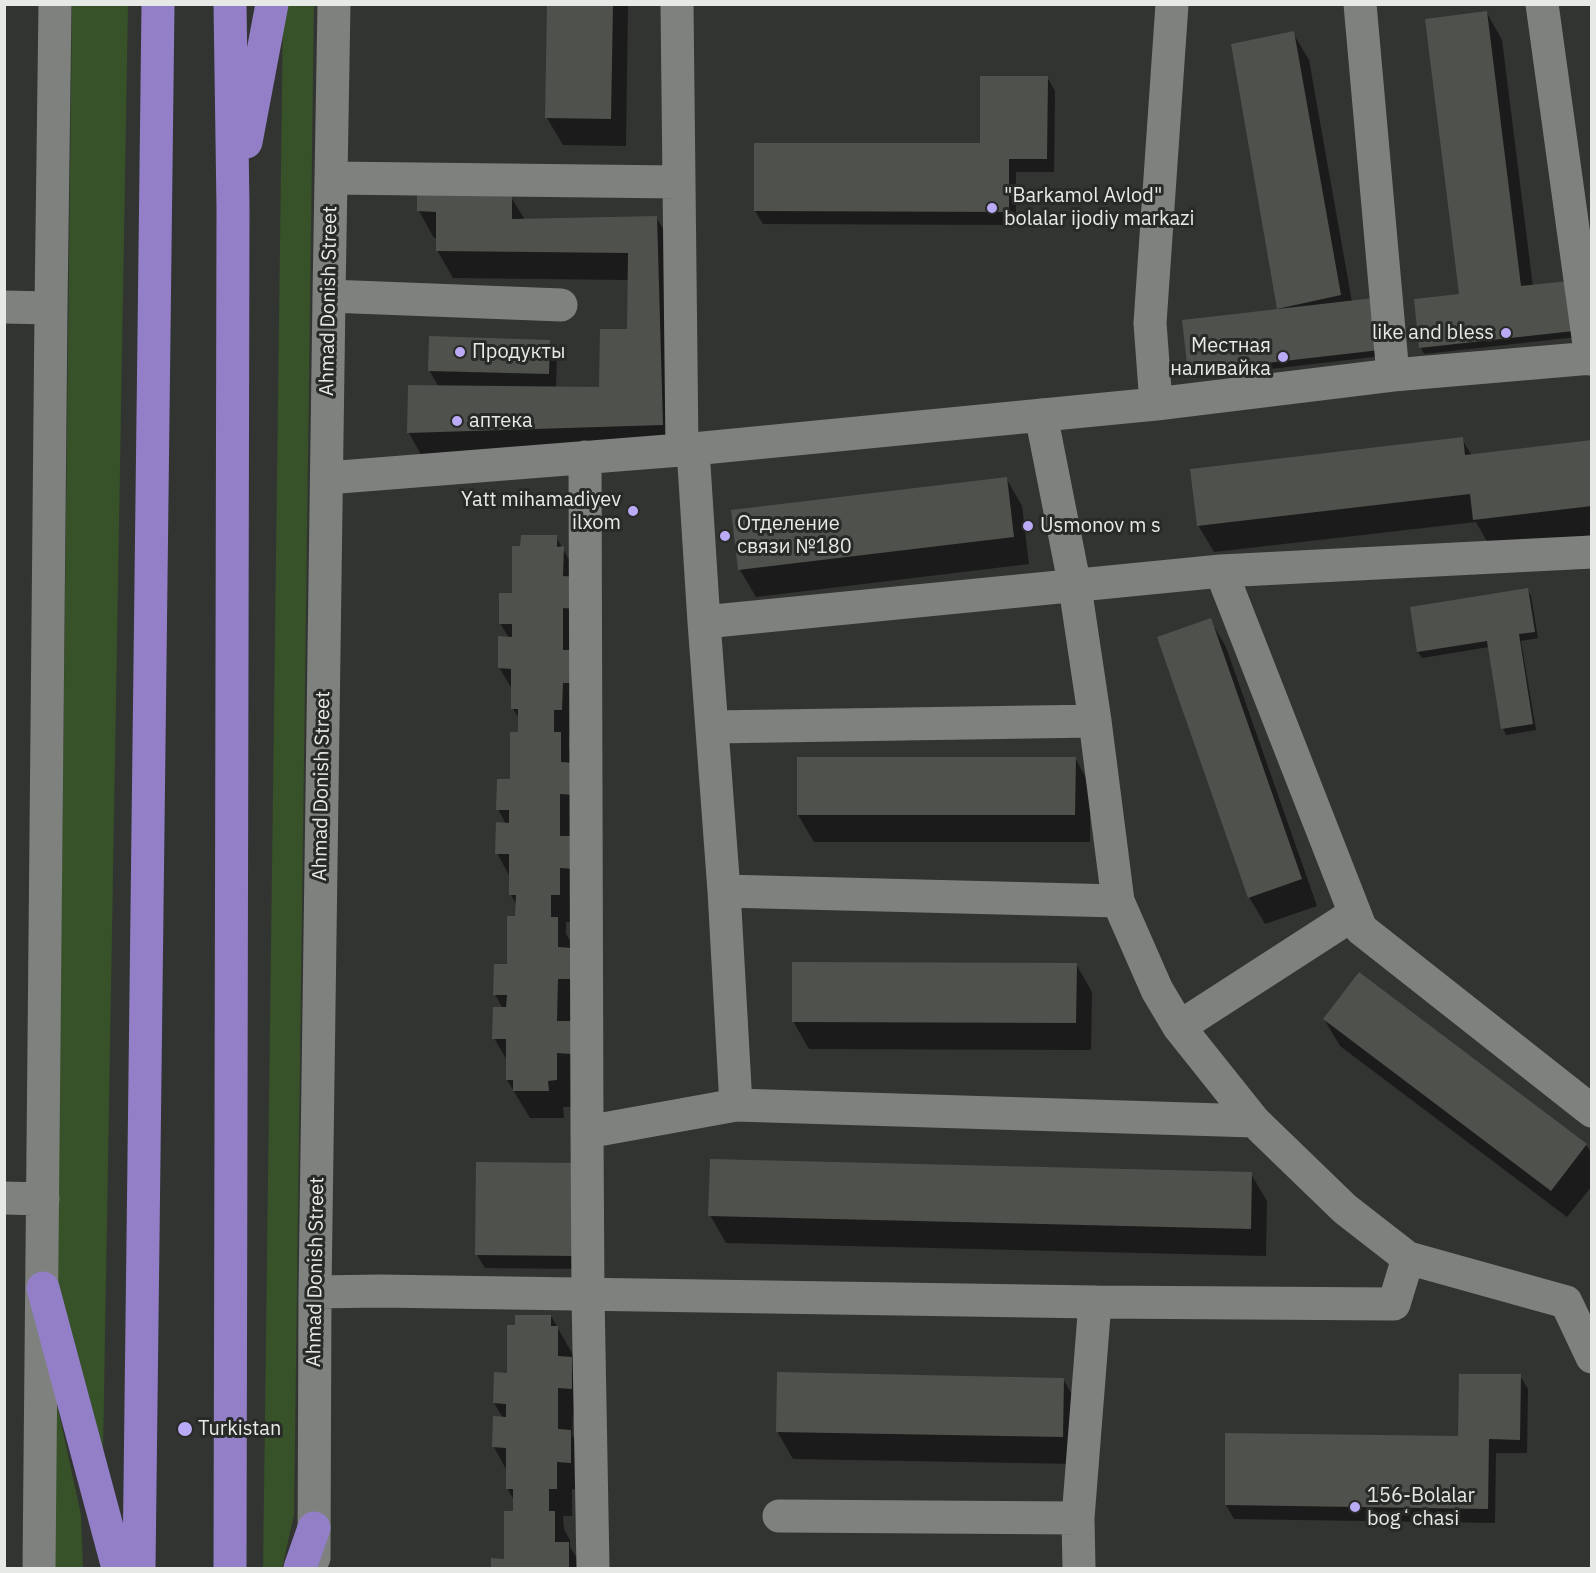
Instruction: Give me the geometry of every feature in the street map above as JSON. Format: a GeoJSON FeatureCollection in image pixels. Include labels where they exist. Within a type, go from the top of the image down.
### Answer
{"type":"FeatureCollection","features":[{"type":"Feature","properties":{"kind":"main road"},"geometry":{"type":"LineString","coordinates":[[139,1569],[158,4]]}},
{"type":"Feature","properties":{"kind":"main road"},"geometry":{"type":"LineString","coordinates":[[230,4],[233,208],[230,1569]]}},
{"type":"Feature","properties":{"kind":"main road"},"geometry":{"type":"LineString","coordinates":[[233,208],[272,4]]}},
{"type":"Feature","properties":{"kind":"main road"},"geometry":{"type":"LineString","coordinates":[[43,1288],[118,1569]]}},
{"type":"Feature","properties":{"kind":"main road"},"geometry":{"type":"LineString","coordinates":[[300,1569],[314,1528]]}},
{"type":"Feature","properties":{"kind":"street"},"geometry":{"type":"LineString","coordinates":[[39,1569],[55,4]]}},
{"type":"Feature","properties":{"kind":"street","name":"Ahmad Donish Street"},"geometry":{"type":"LineString","coordinates":[[314,1569],[315,1292],[334,4]]}},
{"type":"Feature","properties":{"kind":"street"},"geometry":{"type":"LineString","coordinates":[[677,4],[678,182],[688,449],[713,727],[736,1105]]}},
{"type":"Feature","properties":{"kind":"street"},"geometry":{"type":"LineString","coordinates":[[1156,404],[1149,323],[1172,4]]}},
{"type":"Feature","properties":{"kind":"street"},"geometry":{"type":"LineString","coordinates":[[1360,4],[1393,375]]}},
{"type":"Feature","properties":{"kind":"street"},"geometry":{"type":"LineString","coordinates":[[327,478],[688,449],[1041,416],[1393,375],[1591,358],[1542,4]]}},
{"type":"Feature","properties":{"kind":"street"},"geometry":{"type":"LineString","coordinates":[[332,178],[678,182]]}},
{"type":"Feature","properties":{"kind":"street"},"geometry":{"type":"LineString","coordinates":[[329,296],[561,304]]}},
{"type":"Feature","properties":{"kind":"street"},"geometry":{"type":"LineString","coordinates":[[4,307],[51,308]]}},
{"type":"Feature","properties":{"kind":"street"},"geometry":{"type":"LineString","coordinates":[[1041,416],[1075,586],[1118,901],[1157,990],[1179,1026],[1254,1121],[1345,1209],[1408,1258],[1566,1302],[1592,1358]]}},
{"type":"Feature","properties":{"kind":"street"},"geometry":{"type":"LineString","coordinates":[[585,457],[588,1295],[593,1569]]}},
{"type":"Feature","properties":{"kind":"street"},"geometry":{"type":"LineString","coordinates":[[704,622],[1221,571],[1592,552]]}},
{"type":"Feature","properties":{"kind":"street"},"geometry":{"type":"LineString","coordinates":[[1221,571],[1360,929],[1592,1111]]}},
{"type":"Feature","properties":{"kind":"street"},"geometry":{"type":"LineString","coordinates":[[713,727],[1095,721]]}},
{"type":"Feature","properties":{"kind":"street"},"geometry":{"type":"LineString","coordinates":[[724,891],[1118,901]]}},
{"type":"Feature","properties":{"kind":"street"},"geometry":{"type":"LineString","coordinates":[[1179,1026],[1354,914]]}},
{"type":"Feature","properties":{"kind":"street"},"geometry":{"type":"LineString","coordinates":[[587,1132],[736,1105],[1254,1121]]}},
{"type":"Feature","properties":{"kind":"street"},"geometry":{"type":"LineString","coordinates":[[4,1198],[43,1200]]}},
{"type":"Feature","properties":{"kind":"street"},"geometry":{"type":"LineString","coordinates":[[315,1292],[1394,1304],[1408,1258]]}},
{"type":"Feature","properties":{"kind":"street"},"geometry":{"type":"LineString","coordinates":[[1079,1569],[1078,1518],[1095,1302]]}},
{"type":"Feature","properties":{"kind":"street"},"geometry":{"type":"LineString","coordinates":[[779,1516],[1078,1518]]}},
{"type":"Feature","properties":{"kind":"green space"},"geometry":{"type":"Polygon","coordinates":[[[314,4],[294,1515],[282,1568],[263,1568],[283,8],[284,5],[314,4]]]}},
{"type":"Feature","properties":{"kind":"green space"},"geometry":{"type":"Polygon","coordinates":[[[72,5],[128,5],[103,1453],[57,1282],[72,5]]]}},
{"type":"Feature","properties":{"kind":"green space"},"geometry":{"type":"Polygon","coordinates":[[[55,1395],[81,1515],[83,1568],[53,1568],[55,1395]]]}},
{"type":"Feature","properties":{"kind":"building"},"geometry":{"type":"Polygon","coordinates":[[[547,4],[613,4],[611,119],[545,118],[547,4]]]}},
{"type":"Feature","properties":{"kind":"building"},"geometry":{"type":"Polygon","coordinates":[[[1487,11],[1521,286],[1569,281],[1574,331],[1419,348],[1414,299],[1459,294],[1425,19],[1487,11]]]}},
{"type":"Feature","properties":{"kind":"building"},"geometry":{"type":"Polygon","coordinates":[[[1294,31],[1341,295],[1277,309],[1231,44],[1294,31]]]}},
{"type":"Feature","properties":{"kind":"building"},"geometry":{"type":"Polygon","coordinates":[[[980,76],[1048,76],[1047,159],[1009,159],[1009,212],[754,211],[754,143],[980,143],[980,76]]]}},
{"type":"Feature","properties":{"kind":"building"},"geometry":{"type":"Polygon","coordinates":[[[417,194],[512,195],[512,219],[657,216],[663,425],[407,433],[408,385],[599,387],[600,329],[627,329],[628,253],[436,251],[436,212],[417,211],[417,194]]]}},
{"type":"Feature","properties":{"kind":"building"},"geometry":{"type":"Polygon","coordinates":[[[1374,298],[1380,350],[1188,372],[1182,320],[1374,298]]]}},
{"type":"Feature","properties":{"kind":"building"},"geometry":{"type":"Polygon","coordinates":[[[429,336],[550,340],[549,374],[428,371],[429,336]]]}},
{"type":"Feature","properties":{"kind":"building"},"geometry":{"type":"Polygon","coordinates":[[[1463,437],[1465,455],[1592,440],[1592,506],[1473,520],[1470,494],[1197,526],[1190,469],[1463,437]]]}},
{"type":"Feature","properties":{"kind":"building"},"geometry":{"type":"Polygon","coordinates":[[[1007,477],[1014,537],[738,570],[731,510],[1007,477]]]}},
{"type":"Feature","properties":{"kind":"building"},"geometry":{"type":"Polygon","coordinates":[[[521,535],[557,535],[557,547],[564,546],[563,576],[577,577],[577,609],[563,608],[563,650],[577,650],[577,683],[563,683],[562,710],[554,710],[554,732],[561,732],[561,762],[575,763],[575,795],[560,794],[560,836],[575,836],[574,869],[560,868],[560,895],[551,895],[551,917],[558,917],[558,947],[572,948],[572,979],[558,979],[557,1021],[572,1021],[571,1054],[557,1053],[557,1080],[548,1081],[549,1091],[513,1091],[513,1080],[506,1080],[506,1039],[492,1039],[493,1007],[506,1007],[507,995],[493,995],[494,964],[507,964],[507,916],[515,916],[516,895],[509,895],[509,854],[495,854],[496,822],[509,823],[509,810],[496,810],[497,779],[510,779],[510,732],[518,732],[518,709],[511,709],[511,669],[498,668],[498,636],[512,637],[512,624],[499,624],[499,593],[512,593],[512,546],[520,546],[521,535]]]}},
{"type":"Feature","properties":{"kind":"building"},"geometry":{"type":"Polygon","coordinates":[[[1528,588],[1535,632],[1519,634],[1533,724],[1501,729],[1487,641],[1417,652],[1410,607],[1528,588]]]}},
{"type":"Feature","properties":{"kind":"building"},"geometry":{"type":"Polygon","coordinates":[[[1211,618],[1302,879],[1248,898],[1157,637],[1211,618]]]}},
{"type":"Feature","properties":{"kind":"building"},"geometry":{"type":"Polygon","coordinates":[[[797,757],[1076,757],[1075,815],[797,815],[797,757]]]}},
{"type":"Feature","properties":{"kind":"building"},"geometry":{"type":"Polygon","coordinates":[[[792,962],[1077,963],[1076,1023],[792,1022],[792,962]]]}},
{"type":"Feature","properties":{"kind":"building"},"geometry":{"type":"Polygon","coordinates":[[[1359,972],[1587,1144],[1551,1191],[1323,1019],[1359,972]]]}},
{"type":"Feature","properties":{"kind":"building"},"geometry":{"type":"Polygon","coordinates":[[[710,1159],[1252,1172],[1251,1229],[708,1216],[710,1159]]]}},
{"type":"Feature","properties":{"kind":"building"},"geometry":{"type":"Polygon","coordinates":[[[476,1162],[578,1163],[577,1256],[475,1255],[476,1162]]]}},
{"type":"Feature","properties":{"kind":"building"},"geometry":{"type":"Polygon","coordinates":[[[515,1315],[551,1315],[551,1326],[558,1326],[558,1356],[572,1357],[572,1389],[558,1388],[558,1429],[571,1430],[571,1463],[557,1462],[557,1489],[549,1489],[549,1511],[555,1511],[555,1542],[569,1542],[569,1568],[491,1568],[491,1558],[504,1559],[504,1511],[513,1511],[513,1489],[506,1489],[506,1448],[492,1447],[493,1416],[506,1417],[506,1404],[493,1403],[494,1372],[507,1373],[507,1325],[515,1325],[515,1315]]]}},
{"type":"Feature","properties":{"kind":"building"},"geometry":{"type":"Polygon","coordinates":[[[777,1372],[1064,1378],[1063,1437],[776,1432],[777,1372]]]}},
{"type":"Feature","properties":{"kind":"building"},"geometry":{"type":"Polygon","coordinates":[[[1459,1374],[1521,1374],[1520,1440],[1489,1439],[1488,1509],[1225,1505],[1225,1433],[1458,1436],[1459,1374]]]}},
{"type":"Feature","properties":{"kind":"place","name":"\"Barkamol Avlod\" bolalar ijodiy markazi"},"geometry":{"type":"Point","coordinates":[992,208]}},
{"type":"Feature","properties":{"kind":"place","name":"like and bless"},"geometry":{"type":"Point","coordinates":[1506,333]}},
{"type":"Feature","properties":{"kind":"place","name":"Продукты"},"geometry":{"type":"Point","coordinates":[460,352]}},
{"type":"Feature","properties":{"kind":"place","name":"Местная наливайка"},"geometry":{"type":"Point","coordinates":[1283,357]}},
{"type":"Feature","properties":{"kind":"place","name":"аптека"},"geometry":{"type":"Point","coordinates":[457,421]}},
{"type":"Feature","properties":{"kind":"place","name":"Yatt mihamadiyev ilxom"},"geometry":{"type":"Point","coordinates":[633,511]}},
{"type":"Feature","properties":{"kind":"place","name":"Usmonov m s"},"geometry":{"type":"Point","coordinates":[1028,526]}},
{"type":"Feature","properties":{"kind":"place","name":"Отделение связи №180"},"geometry":{"type":"Point","coordinates":[725,536]}},
{"type":"Feature","properties":{"kind":"place","name":"Turkistan"},"geometry":{"type":"Point","coordinates":[185,1429]}},
{"type":"Feature","properties":{"kind":"place","name":"156-Bolalar bogʻchasi"},"geometry":{"type":"Point","coordinates":[1355,1507]}}]}
